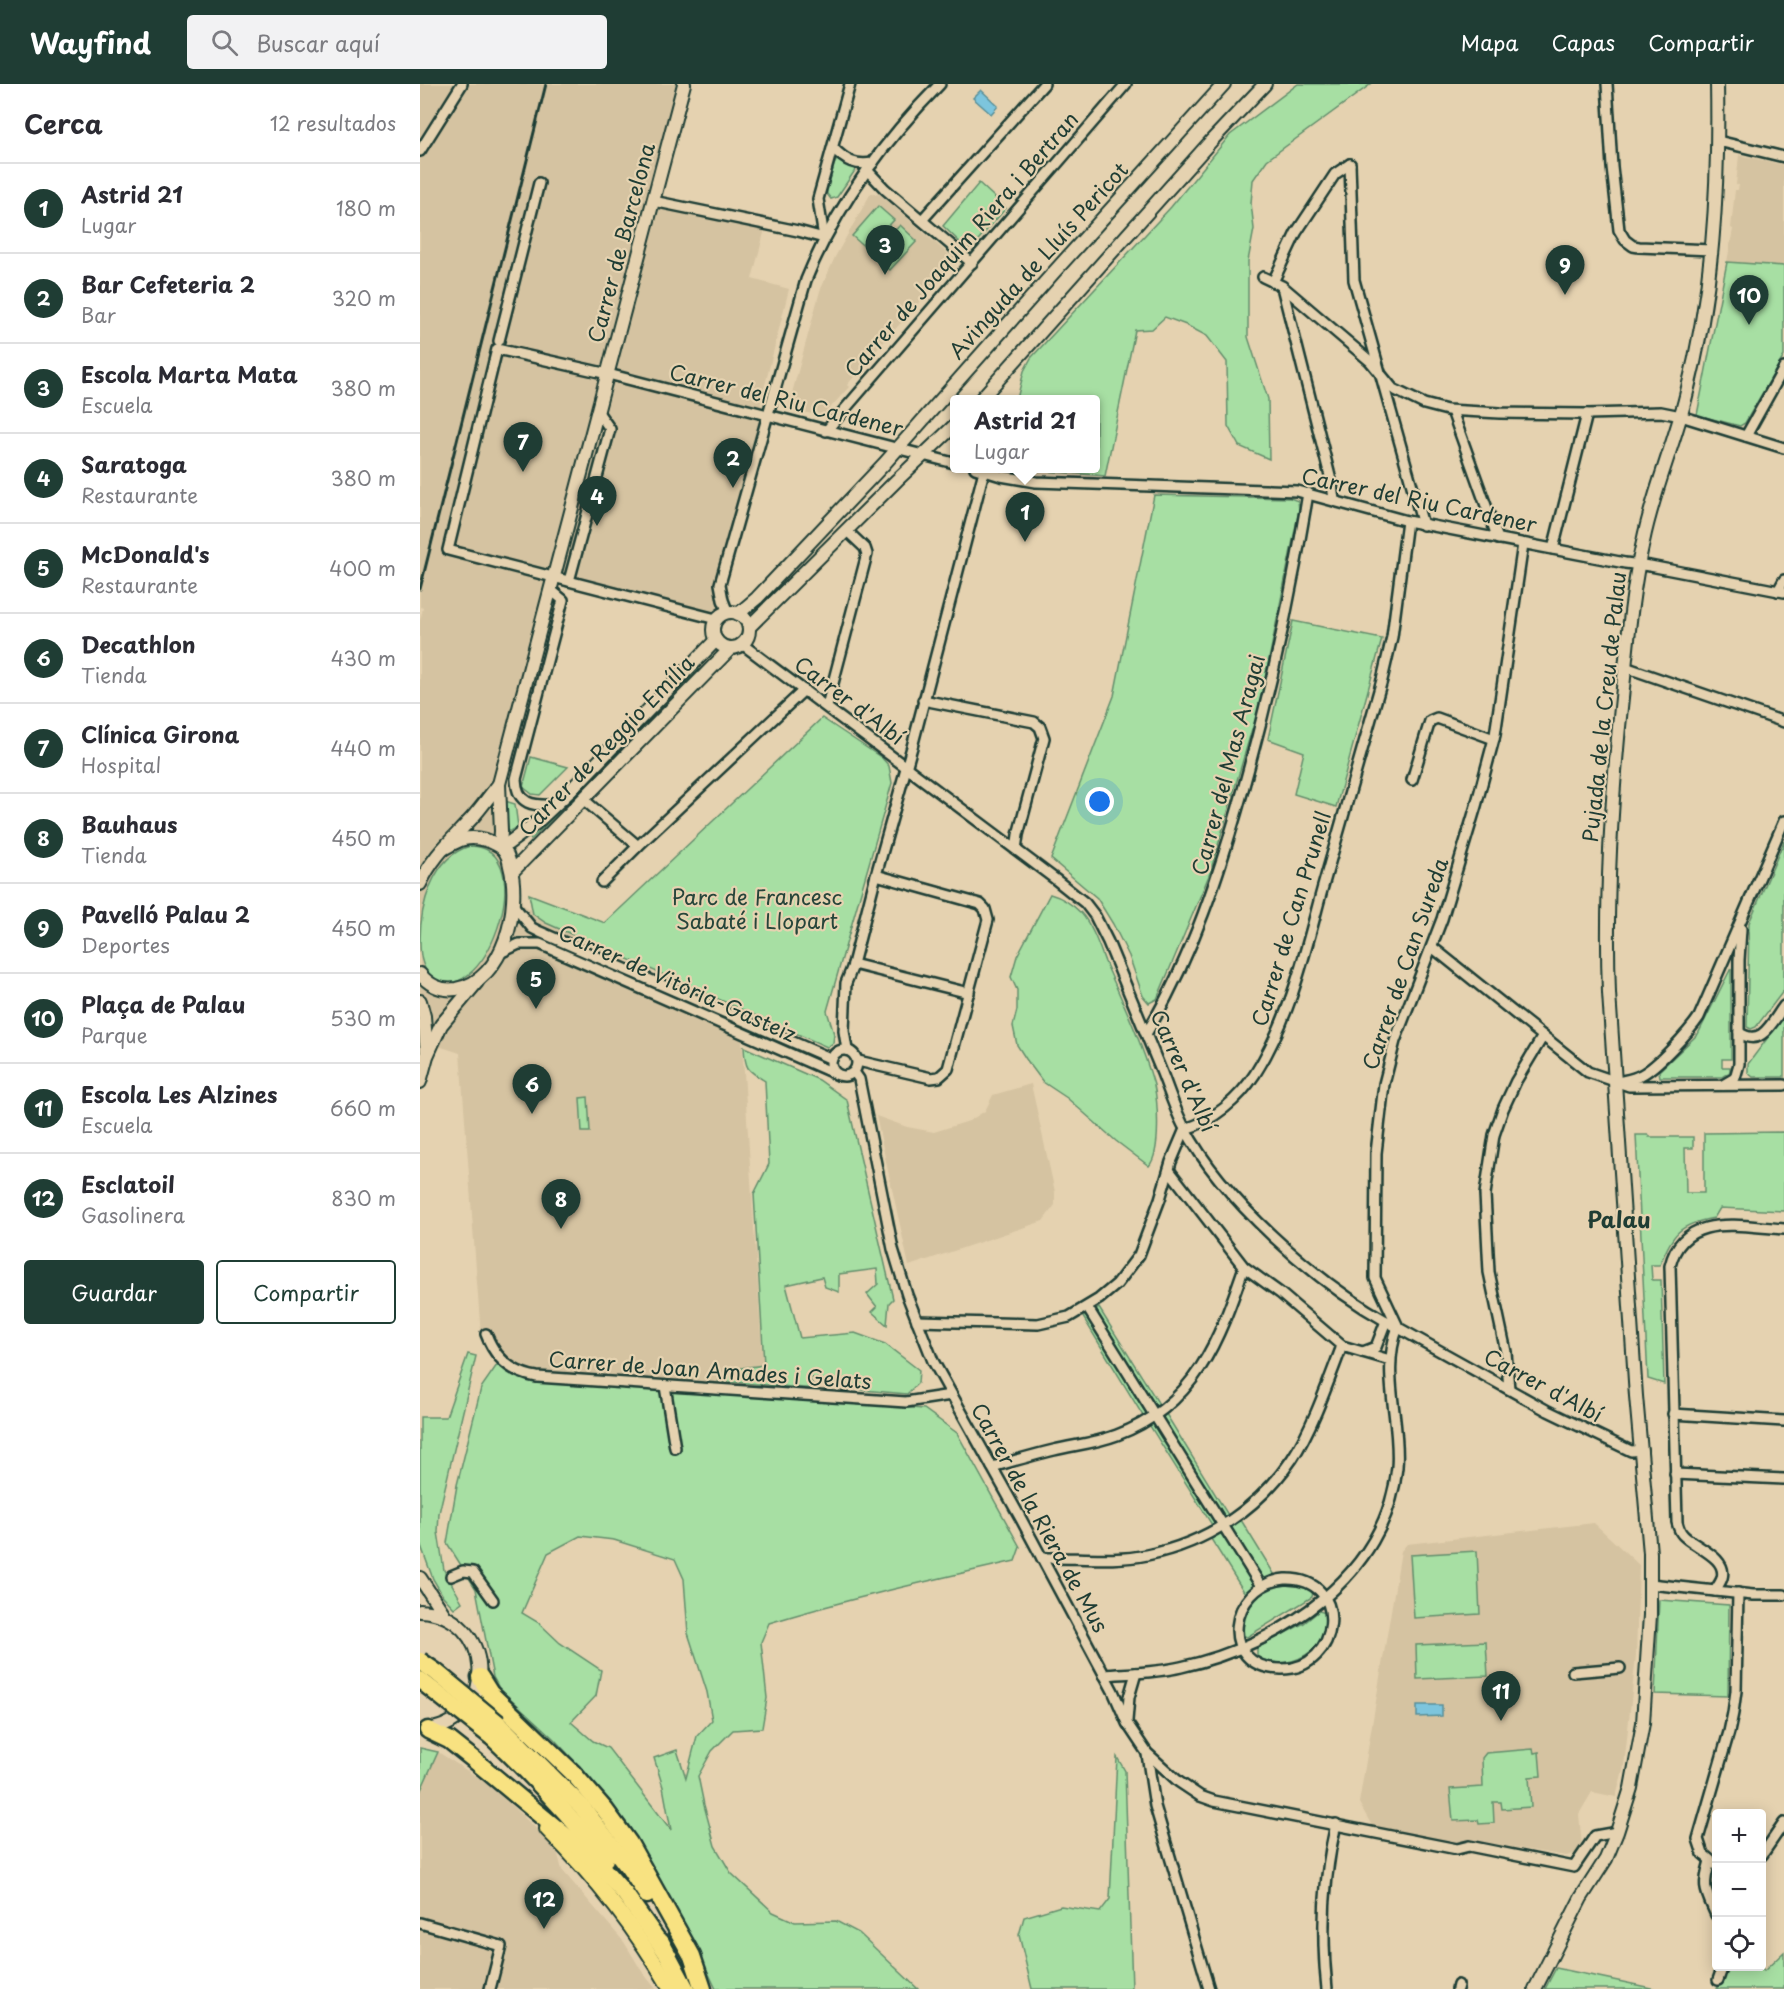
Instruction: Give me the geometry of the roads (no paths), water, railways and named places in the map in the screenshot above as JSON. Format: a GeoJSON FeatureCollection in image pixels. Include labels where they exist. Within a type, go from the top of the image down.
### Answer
{"type":"FeatureCollection","features":[{"type":"Feature","properties":{"kind":"highway"},"geometry":{"type":"LineString","coordinates":[[420,1661],[496,1731],[619,1876],[686,1989]]}},
{"type":"Feature","properties":{"kind":"highway"},"geometry":{"type":"LineString","coordinates":[[480,1677],[490,1693],[572,1772],[605,1810],[629,1843],[692,1956],[703,1989]]}},
{"type":"Feature","properties":{"kind":"highway"},"geometry":{"type":"LineString","coordinates":[[420,1680],[542,1765],[589,1816],[629,1868],[667,1926],[703,1989]]}},
{"type":"Feature","properties":{"kind":"highway"},"geometry":{"type":"LineString","coordinates":[[424,1730],[449,1740],[598,1863],[625,1894],[666,1952]]}},
{"type":"Feature","properties":{"kind":"main road"},"geometry":{"type":"LineString","coordinates":[[523,1799],[538,1820],[585,1869],[622,1914],[671,1989]]}},
{"type":"Feature","properties":{"kind":"street"},"geometry":{"type":"LineString","coordinates":[[420,151],[462,84]]}},
{"type":"Feature","properties":{"kind":"street","name":"Carrer de Barcelona"},"geometry":{"type":"LineString","coordinates":[[504,845],[501,831],[499,782],[684,84]]}},
{"type":"Feature","properties":{"kind":"street"},"geometry":{"type":"LineString","coordinates":[[824,238],[818,199],[850,84]]}},
{"type":"Feature","properties":{"kind":"street"},"geometry":{"type":"LineString","coordinates":[[716,619],[713,631],[716,640],[724,646],[736,646],[748,637],[749,627],[745,619],[733,614],[723,600],[720,584],[798,305],[818,251],[870,167],[914,112],[940,84]]}},
{"type":"Feature","properties":{"kind":"street"},"geometry":{"type":"LineString","coordinates":[[922,220],[1044,84]]}},
{"type":"Feature","properties":{"kind":"street","name":"Carrer de Joaquim Riera i Bertran"},"geometry":{"type":"LineString","coordinates":[[826,431],[1126,84]]}},
{"type":"Feature","properties":{"kind":"street","name":"Avinguda de Lluís Pericot"},"geometry":{"type":"LineString","coordinates":[[733,614],[757,598],[884,464],[1224,84]]}},
{"type":"Feature","properties":{"kind":"street"},"geometry":{"type":"LineString","coordinates":[[1607,84],[1618,222],[1622,236],[1628,243],[1639,247],[1712,250]]}},
{"type":"Feature","properties":{"kind":"street","name":"Pujada de la Creu de Palau"},"geometry":{"type":"LineString","coordinates":[[1535,1989],[1581,1898],[1606,1859],[1617,1832],[1631,1788],[1643,1723],[1650,1553],[1636,1396],[1608,959],[1612,793],[1638,564],[1643,540],[1681,416],[1698,347],[1712,250],[1718,141],[1717,84]]}},
{"type":"Feature","properties":{"kind":"street"},"geometry":{"type":"LineString","coordinates":[[984,395],[1261,85]]}},
{"type":"Feature","properties":{"kind":"street"},"geometry":{"type":"LineString","coordinates":[[1718,141],[1784,157]]}},
{"type":"Feature","properties":{"kind":"street"},"geometry":{"type":"LineString","coordinates":[[833,148],[850,162],[870,167],[885,189],[972,263]]}},
{"type":"Feature","properties":{"kind":"street"},"geometry":{"type":"LineString","coordinates":[[1334,500],[1332,484],[1278,284],[1301,225],[1335,174],[1350,164],[1354,280],[1423,525]]}},
{"type":"Feature","properties":{"kind":"street"},"geometry":{"type":"LineString","coordinates":[[538,183],[448,550],[552,583],[569,581],[716,619],[733,614]]}},
{"type":"Feature","properties":{"kind":"street"},"geometry":{"type":"LineString","coordinates":[[653,201],[824,238]]}},
{"type":"Feature","properties":{"kind":"street"},"geometry":{"type":"LineString","coordinates":[[1263,277],[1278,284],[1370,361],[1393,389],[1409,398],[1440,409],[1587,414],[1661,412],[1784,448]]}},
{"type":"Feature","properties":{"kind":"street","name":"Carrer del Riu Cardener"},"geometry":{"type":"LineString","coordinates":[[498,345],[950,462]]}},
{"type":"Feature","properties":{"kind":"street"},"geometry":{"type":"LineString","coordinates":[[1746,436],[1784,368]]}},
{"type":"Feature","properties":{"kind":"street"},"geometry":{"type":"LineString","coordinates":[[1452,411],[1498,539]]}},
{"type":"Feature","properties":{"kind":"street"},"geometry":{"type":"LineString","coordinates":[[569,581],[610,429],[598,412]]}},
{"type":"Feature","properties":{"kind":"street"},"geometry":{"type":"LineString","coordinates":[[1553,549],[1587,414]]}},
{"type":"Feature","properties":{"kind":"street"},"geometry":{"type":"LineString","coordinates":[[749,627],[851,535],[897,480],[950,430]]}},
{"type":"Feature","properties":{"kind":"street"},"geometry":{"type":"LineString","coordinates":[[847,1050],[844,1031],[846,983],[906,766],[978,473]]}},
{"type":"Feature","properties":{"kind":"street","name":"Carrer del Riu Cardener"},"geometry":{"type":"LineString","coordinates":[[993,473],[1036,482],[1308,493],[1423,525],[1781,592]]}},
{"type":"Feature","properties":{"kind":"street","name":"Carrer del Mas Aragai"},"geometry":{"type":"LineString","coordinates":[[1146,1034],[1177,975],[1217,880],[1275,670],[1308,493]]}},
{"type":"Feature","properties":{"kind":"street","name":"Carrer de Can Prunell"},"geometry":{"type":"LineString","coordinates":[[1185,1129],[1202,1124],[1244,1089],[1272,1045],[1288,1005],[1388,655],[1407,521]]}},
{"type":"Feature","properties":{"kind":"street"},"geometry":{"type":"LineString","coordinates":[[827,706],[867,554],[865,548],[851,535]]}},
{"type":"Feature","properties":{"kind":"street","name":"Carrer de Can Sureda"},"geometry":{"type":"LineString","coordinates":[[1398,1328],[1375,1278],[1377,1133],[1384,1084],[1395,1041],[1432,947],[1476,806],[1494,739],[1523,543]]}},
{"type":"Feature","properties":{"kind":"street"},"geometry":{"type":"LineString","coordinates":[[1781,592],[1784,580]]}},
{"type":"Feature","properties":{"kind":"street"},"geometry":{"type":"LineString","coordinates":[[552,583],[562,600],[516,785],[523,799],[538,805],[555,805]]}},
{"type":"Feature","properties":{"kind":"street","name":"Carrer de Reggio Emília"},"geometry":{"type":"LineString","coordinates":[[504,845],[536,823],[555,805],[716,640]]}},
{"type":"Feature","properties":{"kind":"street","name":"Carrer d'Albí"},"geometry":{"type":"LineString","coordinates":[[736,646],[827,706],[1085,903],[1095,916],[1108,942],[1185,1129],[1217,1175],[1246,1210],[1302,1262],[1360,1306],[1386,1322],[1509,1389],[1631,1451],[1641,1450]]}},
{"type":"Feature","properties":{"kind":"street","name":"Carrer de Reggio Emília"},"geometry":{"type":"LineString","coordinates":[[512,872],[736,646]]}},
{"type":"Feature","properties":{"kind":"street"},"geometry":{"type":"LineString","coordinates":[[1625,667],[1784,722]]}},
{"type":"Feature","properties":{"kind":"street"},"geometry":{"type":"LineString","coordinates":[[602,882],[804,690]]}},
{"type":"Feature","properties":{"kind":"street"},"geometry":{"type":"LineString","coordinates":[[923,700],[1034,722],[1040,727],[1044,738],[1016,849]]}},
{"type":"Feature","properties":{"kind":"street"},"geometry":{"type":"LineString","coordinates":[[1412,780],[1430,722],[1437,718],[1494,739]]}},
{"type":"Feature","properties":{"kind":"street","name":"Carrer de Barcelona"},"geometry":{"type":"LineString","coordinates":[[420,884],[430,866],[457,832],[474,817],[499,782],[519,766]]}},
{"type":"Feature","properties":{"kind":"street"},"geometry":{"type":"LineString","coordinates":[[583,799],[638,846]]}},
{"type":"Feature","properties":{"kind":"street"},"geometry":{"type":"LineString","coordinates":[[1616,1083],[1641,1076],[1683,1037],[1699,1017],[1784,821]]}},
{"type":"Feature","properties":{"kind":"street"},"geometry":{"type":"LineString","coordinates":[[420,1082],[427,1056],[441,1025],[500,953],[514,906],[512,872],[504,845],[468,838],[461,839],[443,849]]}},
{"type":"Feature","properties":{"kind":"street"},"geometry":{"type":"LineString","coordinates":[[858,1061],[854,1072],[846,1076],[838,1075],[832,1068],[832,1059],[836,1053],[847,1050],[854,1054],[858,1061],[931,1078],[939,1077],[948,1069],[988,920],[985,909],[980,904],[876,875]]}},
{"type":"Feature","properties":{"kind":"street","name":"Carrer de Vitòria-Gasteiz"},"geometry":{"type":"LineString","coordinates":[[514,906],[532,928],[540,932],[832,1059]]}},
{"type":"Feature","properties":{"kind":"street"},"geometry":{"type":"LineString","coordinates":[[1721,1086],[1735,1078],[1738,1064],[1742,921]]}},
{"type":"Feature","properties":{"kind":"street","name":"Carrer de Vitòria-Gasteiz"},"geometry":{"type":"LineString","coordinates":[[500,953],[519,945],[540,944],[838,1075]]}},
{"type":"Feature","properties":{"kind":"street"},"geometry":{"type":"LineString","coordinates":[[1432,947],[1588,1072],[1616,1083],[1629,1086],[1784,1085]]}},
{"type":"Feature","properties":{"kind":"street"},"geometry":{"type":"LineString","coordinates":[[1726,958],[1739,967]]}},
{"type":"Feature","properties":{"kind":"street"},"geometry":{"type":"LineString","coordinates":[[853,964],[969,993]]}},
{"type":"Feature","properties":{"kind":"street"},"geometry":{"type":"LineString","coordinates":[[420,974],[436,987],[448,989],[466,987],[479,979]]}},
{"type":"Feature","properties":{"kind":"street"},"geometry":{"type":"LineString","coordinates":[[420,1001],[424,1016],[427,1056]]}},
{"type":"Feature","properties":{"kind":"street"},"geometry":{"type":"LineString","coordinates":[[1739,1032],[1746,1038],[1753,1039],[1761,1035],[1784,1006]]}},
{"type":"Feature","properties":{"kind":"street"},"geometry":{"type":"LineString","coordinates":[[1509,1389],[1506,1352],[1489,1272],[1485,1194],[1494,1135],[1503,1109],[1516,1081],[1543,1036]]}},
{"type":"Feature","properties":{"kind":"street"},"geometry":{"type":"LineString","coordinates":[[1738,1064],[1747,1080],[1761,1086]]}},
{"type":"Feature","properties":{"kind":"street","name":"Carrer de la Riera de Mus"},"geometry":{"type":"LineString","coordinates":[[854,1072],[859,1078],[893,1249],[933,1361],[1042,1558],[1127,1723],[1147,1753],[1179,1782],[1214,1802],[1457,1849],[1469,1846],[1574,1867],[1595,1836],[1617,1832]]}},
{"type":"Feature","properties":{"kind":"street"},"geometry":{"type":"LineString","coordinates":[[917,1321],[1038,1324],[1069,1317],[1087,1307],[1117,1284],[1139,1255],[1185,1129]]}},
{"type":"Feature","properties":{"kind":"street"},"geometry":{"type":"LineString","coordinates":[[1169,1170],[1244,1267],[1280,1293],[1342,1346],[1390,1360]]}},
{"type":"Feature","properties":{"kind":"street"},"geometry":{"type":"LineString","coordinates":[[1715,1591],[1723,1578],[1722,1567],[1717,1559],[1692,1544],[1680,1532],[1677,1522],[1669,1275],[1671,1261],[1676,1249],[1692,1233],[1709,1227],[1722,1225],[1784,1229]]}},
{"type":"Feature","properties":{"kind":"street"},"geometry":{"type":"LineString","coordinates":[[992,1467],[1116,1436],[1136,1427],[1166,1408],[1181,1393],[1209,1356],[1244,1267]]}},
{"type":"Feature","properties":{"kind":"street"},"geometry":{"type":"LineString","coordinates":[[1087,1307],[1261,1586]]}},
{"type":"Feature","properties":{"kind":"street"},"geometry":{"type":"LineString","coordinates":[[1363,1352],[1376,1347],[1386,1322]]}},
{"type":"Feature","properties":{"kind":"street"},"geometry":{"type":"LineString","coordinates":[[1104,1675],[1178,1668],[1240,1649],[1292,1621],[1325,1596],[1353,1570],[1376,1539],[1391,1503],[1398,1465],[1390,1360],[1393,1340],[1398,1328]]}},
{"type":"Feature","properties":{"kind":"street","name":"Carrer de Joan Amades i Gelats"},"geometry":{"type":"LineString","coordinates":[[486,1334],[501,1360],[526,1375],[906,1402],[951,1395]]}},
{"type":"Feature","properties":{"kind":"street"},"geometry":{"type":"LineString","coordinates":[[1042,1558],[1147,1556],[1198,1539],[1224,1526],[1256,1501],[1293,1458],[1317,1408],[1342,1346]]}},
{"type":"Feature","properties":{"kind":"street"},"geometry":{"type":"LineString","coordinates":[[665,1386],[675,1449]]}},
{"type":"Feature","properties":{"kind":"street"},"geometry":{"type":"LineString","coordinates":[[1673,1414],[1784,1421]]}},
{"type":"Feature","properties":{"kind":"street"},"geometry":{"type":"LineString","coordinates":[[1675,1474],[1784,1479]]}},
{"type":"Feature","properties":{"kind":"street"},"geometry":{"type":"LineString","coordinates":[[451,1576],[463,1571],[474,1572],[493,1600]]}},
{"type":"Feature","properties":{"kind":"street"},"geometry":{"type":"LineString","coordinates":[[420,1578],[445,1616],[462,1628],[473,1642],[480,1663],[480,1677],[475,1696],[463,1712],[446,1725],[424,1730]]}},
{"type":"Feature","properties":{"kind":"street"},"geometry":{"type":"LineString","coordinates":[[1276,1580],[1298,1580],[1314,1586],[1325,1596],[1331,1614],[1329,1633],[1321,1649],[1308,1661],[1288,1669],[1270,1668],[1254,1662],[1240,1649],[1237,1633],[1239,1615],[1247,1599],[1261,1586],[1276,1580]]}},
{"type":"Feature","properties":{"kind":"street"},"geometry":{"type":"LineString","coordinates":[[1650,1584],[1784,1595]]}},
{"type":"Feature","properties":{"kind":"street"},"geometry":{"type":"LineString","coordinates":[[1712,1862],[1700,1846],[1699,1831],[1725,1750],[1733,1713],[1736,1690],[1738,1593]]}},
{"type":"Feature","properties":{"kind":"street"},"geometry":{"type":"LineString","coordinates":[[420,1611],[445,1616]]}},
{"type":"Feature","properties":{"kind":"street"},"geometry":{"type":"LineString","coordinates":[[1573,1672],[1620,1668]]}},
{"type":"Feature","properties":{"kind":"street"},"geometry":{"type":"LineString","coordinates":[[1127,1723],[1129,1697],[1136,1673]]}},
{"type":"Feature","properties":{"kind":"street"},"geometry":{"type":"LineString","coordinates":[[1147,1753],[1155,1806],[1209,1989]]}},
{"type":"Feature","properties":{"kind":"street"},"geometry":{"type":"LineString","coordinates":[[1766,1848],[1784,1823]]}},
{"type":"Feature","properties":{"kind":"street"},"geometry":{"type":"LineString","coordinates":[[1328,1989],[1324,1953],[1324,1899],[1336,1824]]}},
{"type":"Feature","properties":{"kind":"street"},"geometry":{"type":"LineString","coordinates":[[1712,1865],[1704,1882],[1712,1906]]}},
{"type":"Feature","properties":{"kind":"street"},"geometry":{"type":"LineString","coordinates":[[420,1923],[501,1946],[490,1989]]}},
{"type":"Feature","properties":{"kind":"street"},"geometry":{"type":"LineString","coordinates":[[1718,1980],[1721,1971]]}},
{"type":"Feature","properties":{"kind":"water"},"geometry":{"type":"Polygon","coordinates":[[[981,90],[998,106],[991,114],[973,98],[981,90]]]}},
{"type":"Feature","properties":{"kind":"water"},"geometry":{"type":"Polygon","coordinates":[[[1417,1705],[1442,1705],[1442,1716],[1417,1717],[1417,1705]]]}},
{"type":"Feature","properties":{"kind":"railway"},"geometry":{"type":"LineString","coordinates":[[420,589],[546,84]]}},
{"type":"Feature","properties":{"kind":"place","name":"Escola Marta Mata"},"geometry":{"type":"Point","coordinates":[885,275]}},
{"type":"Feature","properties":{"kind":"place","name":"Pavelló Palau 2"},"geometry":{"type":"Point","coordinates":[1565,295]}},
{"type":"Feature","properties":{"kind":"place","name":"Plaça de Palau"},"geometry":{"type":"Point","coordinates":[1749,325]}},
{"type":"Feature","properties":{"kind":"place","name":"Clínica Girona"},"geometry":{"type":"Point","coordinates":[523,472]}},
{"type":"Feature","properties":{"kind":"place","name":"Bar Cefeteria 2"},"geometry":{"type":"Point","coordinates":[733,488]}},
{"type":"Feature","properties":{"kind":"place","name":"Saratoga"},"geometry":{"type":"Point","coordinates":[597,526]}},
{"type":"Feature","properties":{"kind":"place","name":"Astrid 21"},"geometry":{"type":"Point","coordinates":[1025,542]}},
{"type":"Feature","properties":{"kind":"place","name":"McDonald's"},"geometry":{"type":"Point","coordinates":[536,1009]}},
{"type":"Feature","properties":{"kind":"place","name":"Decathlon"},"geometry":{"type":"Point","coordinates":[532,1114]}},
{"type":"Feature","properties":{"kind":"place","name":"Bauhaus"},"geometry":{"type":"Point","coordinates":[561,1229]}},
{"type":"Feature","properties":{"kind":"place","name":"Escola Les Alzines"},"geometry":{"type":"Point","coordinates":[1501,1721]}},
{"type":"Feature","properties":{"kind":"place","name":"Esclatoil"},"geometry":{"type":"Point","coordinates":[544,1929]}},
{"type":"Feature","properties":{"kind":"district","name":"Palau"},"geometry":{"type":"Point","coordinates":[1619,1220]}},
{"type":"Feature","properties":{"kind":"park label","name":"Parc de Francesc Sabaté i Llopart"},"geometry":{"type":"Point","coordinates":[757,910]}}]}
